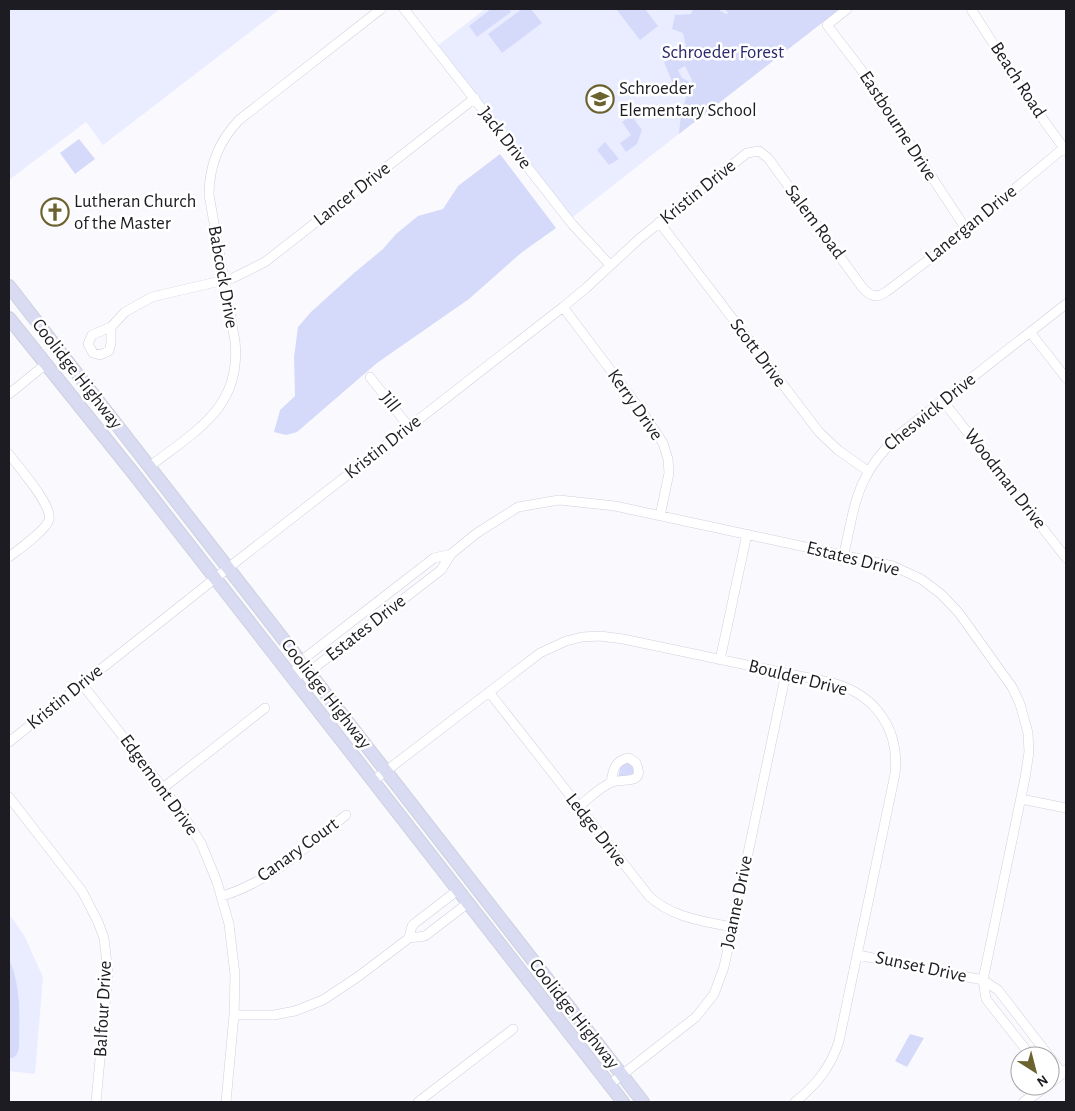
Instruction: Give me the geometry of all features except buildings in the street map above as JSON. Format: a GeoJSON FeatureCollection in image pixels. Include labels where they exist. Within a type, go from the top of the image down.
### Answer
{"type":"FeatureCollection","features":[{"type":"Feature","properties":{"kind":"main road","name":"Coolidge Highway"},"geometry":{"type":"LineString","coordinates":[[9,286],[643,1102]]}},
{"type":"Feature","properties":{"kind":"main road"},"geometry":{"type":"LineString","coordinates":[[9,313],[15,311],[22,303]]}},
{"type":"Feature","properties":{"kind":"main road","name":"Coolidge Highway"},"geometry":{"type":"LineString","coordinates":[[9,318],[216,578],[623,1102]]}},
{"type":"Feature","properties":{"kind":"main road"},"geometry":{"type":"LineString","coordinates":[[32,346],[40,339],[44,338],[51,341]]}},
{"type":"Feature","properties":{"kind":"main road"},"geometry":{"type":"LineString","coordinates":[[134,474],[142,474],[149,467]]}},
{"type":"Feature","properties":{"kind":"street","name":"Babcock Drive"},"geometry":{"type":"LineString","coordinates":[[149,467],[212,417],[224,399],[230,385],[236,354],[209,194],[212,167],[221,143],[246,114],[381,9]]}},
{"type":"Feature","properties":{"kind":"street","name":"Jack Drive"},"geometry":{"type":"LineString","coordinates":[[404,9],[572,224],[610,264]]}},
{"type":"Feature","properties":{"kind":"street","name":"Eastbourne Drive"},"geometry":{"type":"LineString","coordinates":[[847,9],[827,25],[860,68],[966,229]]}},
{"type":"Feature","properties":{"kind":"street","name":"Beach Road"},"geometry":{"type":"LineString","coordinates":[[971,9],[1032,104],[1066,149]]}},
{"type":"Feature","properties":{"kind":"street","name":"Lancer Drive"},"geometry":{"type":"LineString","coordinates":[[111,326],[125,312],[152,297],[224,281],[240,276],[265,262],[475,98]]}},
{"type":"Feature","properties":{"kind":"street","name":"Lanergan Drive"},"geometry":{"type":"LineString","coordinates":[[873,296],[879,296],[886,292],[1066,149]]}},
{"type":"Feature","properties":{"kind":"street","name":"Kristin Drive"},"geometry":{"type":"LineString","coordinates":[[9,742],[228,568],[563,307],[659,222],[741,157],[756,150]]}},
{"type":"Feature","properties":{"kind":"street","name":"Salem Road"},"geometry":{"type":"LineString","coordinates":[[756,150],[768,158],[862,287],[873,296]]}},
{"type":"Feature","properties":{"kind":"street","name":"Scott Drive"},"geometry":{"type":"LineString","coordinates":[[659,222],[815,428],[838,450],[868,471]]}},
{"type":"Feature","properties":{"kind":"street","name":"Cheswick Drive"},"geometry":{"type":"LineString","coordinates":[[844,554],[857,496],[868,471],[883,451],[900,434],[1066,304]]}},
{"type":"Feature","properties":{"kind":"street","name":"Kerry Drive"},"geometry":{"type":"LineString","coordinates":[[563,307],[663,443],[668,459],[669,473],[660,516]]}},
{"type":"Feature","properties":{"kind":"street"},"geometry":{"type":"LineString","coordinates":[[1030,332],[1066,378]]}},
{"type":"Feature","properties":{"kind":"street"},"geometry":{"type":"LineString","coordinates":[[9,394],[46,364]]}},
{"type":"Feature","properties":{"kind":"street","name":"Jill"},"geometry":{"type":"LineString","coordinates":[[370,377],[409,427]]}},
{"type":"Feature","properties":{"kind":"street","name":"Woodman Drive"},"geometry":{"type":"LineString","coordinates":[[943,401],[1066,558]]}},
{"type":"Feature","properties":{"kind":"street"},"geometry":{"type":"LineString","coordinates":[[9,454],[43,499],[50,517],[48,522],[33,538],[9,557]]}},
{"type":"Feature","properties":{"kind":"street","name":"Estates Drive"},"geometry":{"type":"LineString","coordinates":[[292,677],[309,672],[441,570],[451,554],[477,533],[518,507],[559,500],[615,506],[844,554],[893,566],[921,578],[941,594],[959,613],[1005,675],[1017,696],[1028,733],[1029,752],[1021,799],[983,980],[986,999],[1022,1046]]}},
{"type":"Feature","properties":{"kind":"street"},"geometry":{"type":"LineString","coordinates":[[720,660],[746,534]]}},
{"type":"Feature","properties":{"kind":"street","name":"Estates Drive"},"geometry":{"type":"LineString","coordinates":[[292,677],[301,661],[434,558],[451,554]]}},
{"type":"Feature","properties":{"kind":"street","name":"Boulder Drive"},"geometry":{"type":"LineString","coordinates":[[373,782],[540,653],[566,641],[582,637],[600,636],[623,639],[786,673],[840,685],[863,697],[881,715],[890,731],[896,759],[895,774],[836,1052],[822,1077],[795,1102]]}},
{"type":"Feature","properties":{"kind":"street","name":"Joanne Drive"},"geometry":{"type":"LineString","coordinates":[[609,1085],[696,1016],[710,1000],[721,976],[786,673]]}},
{"type":"Feature","properties":{"kind":"street","name":"Edgemont Drive"},"geometry":{"type":"LineString","coordinates":[[82,684],[181,812],[213,869],[222,896],[234,958],[234,1015],[226,1102]]}},
{"type":"Feature","properties":{"kind":"street","name":"Ledge Drive"},"geometry":{"type":"LineString","coordinates":[[489,692],[655,902],[667,910],[680,915],[732,927]]}},
{"type":"Feature","properties":{"kind":"street"},"geometry":{"type":"LineString","coordinates":[[163,788],[265,708]]}},
{"type":"Feature","properties":{"kind":"street"},"geometry":{"type":"LineString","coordinates":[[578,807],[611,782]]}},
{"type":"Feature","properties":{"kind":"street","name":"Balfour Drive"},"geometry":{"type":"LineString","coordinates":[[9,797],[82,891],[104,938],[108,973],[96,1102]]}},
{"type":"Feature","properties":{"kind":"street"},"geometry":{"type":"LineString","coordinates":[[1021,799],[1066,808]]}},
{"type":"Feature","properties":{"kind":"street","name":"Canary Court"},"geometry":{"type":"LineString","coordinates":[[222,896],[260,880],[283,865],[346,815]]}},
{"type":"Feature","properties":{"kind":"street"},"geometry":{"type":"LineString","coordinates":[[234,1015],[274,1015],[295,1011],[324,1000],[408,938],[415,923],[458,890]]}},
{"type":"Feature","properties":{"kind":"street"},"geometry":{"type":"LineString","coordinates":[[408,938],[421,938],[425,936],[468,903]]}},
{"type":"Feature","properties":{"kind":"street","name":"Sunset Drive"},"geometry":{"type":"LineString","coordinates":[[858,955],[983,980]]}},
{"type":"Feature","properties":{"kind":"street"},"geometry":{"type":"LineString","coordinates":[[983,980],[998,990],[1041,1046]]}},
{"type":"Feature","properties":{"kind":"street"},"geometry":{"type":"LineString","coordinates":[[418,1102],[513,1029]]}},
{"type":"Feature","properties":{"kind":"shaded area"},"geometry":{"type":"Polygon","coordinates":[[[9,9],[280,9],[103,145],[86,122],[9,180],[9,9]]]}},
{"type":"Feature","properties":{"kind":"shaded area","name":"Schroeder Elementary School"},"geometry":{"type":"Polygon","coordinates":[[[485,9],[724,9],[767,65],[569,220],[436,47],[485,9]]]}},
{"type":"Feature","properties":{"kind":"shaded area"},"geometry":{"type":"Polygon","coordinates":[[[9,914],[24,935],[43,977],[35,1074],[9,1071],[9,914]]]}},
{"type":"Feature","properties":{"kind":"green space"},"geometry":{"type":"Polygon","coordinates":[[[491,9],[509,9],[511,12],[477,37],[469,26],[491,9]]]}},
{"type":"Feature","properties":{"kind":"green space"},"geometry":{"type":"Polygon","coordinates":[[[522,9],[531,9],[542,23],[502,53],[488,34],[522,9]]]}},
{"type":"Feature","properties":{"kind":"green space"},"geometry":{"type":"Polygon","coordinates":[[[616,9],[645,9],[658,26],[640,40],[616,9]]]}},
{"type":"Feature","properties":{"kind":"green space","name":"Schroeder Forest"},"geometry":{"type":"Polygon","coordinates":[[[693,9],[717,9],[726,14],[728,13],[724,9],[840,9],[679,134],[681,113],[692,80],[685,66],[678,70],[682,78],[690,82],[686,89],[673,84],[664,62],[680,55],[684,64],[680,49],[686,46],[683,33],[672,29],[675,15],[691,14],[693,9]]]}},
{"type":"Feature","properties":{"kind":"green space"},"geometry":{"type":"Polygon","coordinates":[[[631,115],[642,130],[637,144],[626,152],[620,143],[631,135],[622,122],[631,115]]]}},
{"type":"Feature","properties":{"kind":"green space"},"geometry":{"type":"Polygon","coordinates":[[[79,139],[95,159],[75,174],[60,153],[79,139]]]}},
{"type":"Feature","properties":{"kind":"green space"},"geometry":{"type":"Polygon","coordinates":[[[605,142],[619,159],[609,165],[597,150],[605,142]]]}},
{"type":"Feature","properties":{"kind":"green space"},"geometry":{"type":"Polygon","coordinates":[[[500,154],[556,228],[521,253],[469,299],[377,363],[297,432],[286,435],[274,432],[280,410],[295,396],[294,357],[298,327],[311,312],[383,249],[396,234],[418,216],[443,209],[458,186],[500,154]]]}},
{"type":"Feature","properties":{"kind":"green space"},"geometry":{"type":"Polygon","coordinates":[[[630,762],[634,768],[633,774],[618,778],[621,764],[630,762]]]}},
{"type":"Feature","properties":{"kind":"green space"},"geometry":{"type":"Polygon","coordinates":[[[9,959],[16,981],[19,1003],[19,1048],[13,1058],[9,1058],[9,959]]]}},
{"type":"Feature","properties":{"kind":"green space"},"geometry":{"type":"Polygon","coordinates":[[[910,1034],[924,1038],[907,1067],[895,1061],[910,1034]]]}},
{"type":"Feature","properties":{"kind":"place","name":"Schroeder Elementary School"},"geometry":{"type":"Point","coordinates":[600,99]}},
{"type":"Feature","properties":{"kind":"place","name":"Lutheran Church of the Master"},"geometry":{"type":"Point","coordinates":[55,212]}}]}
